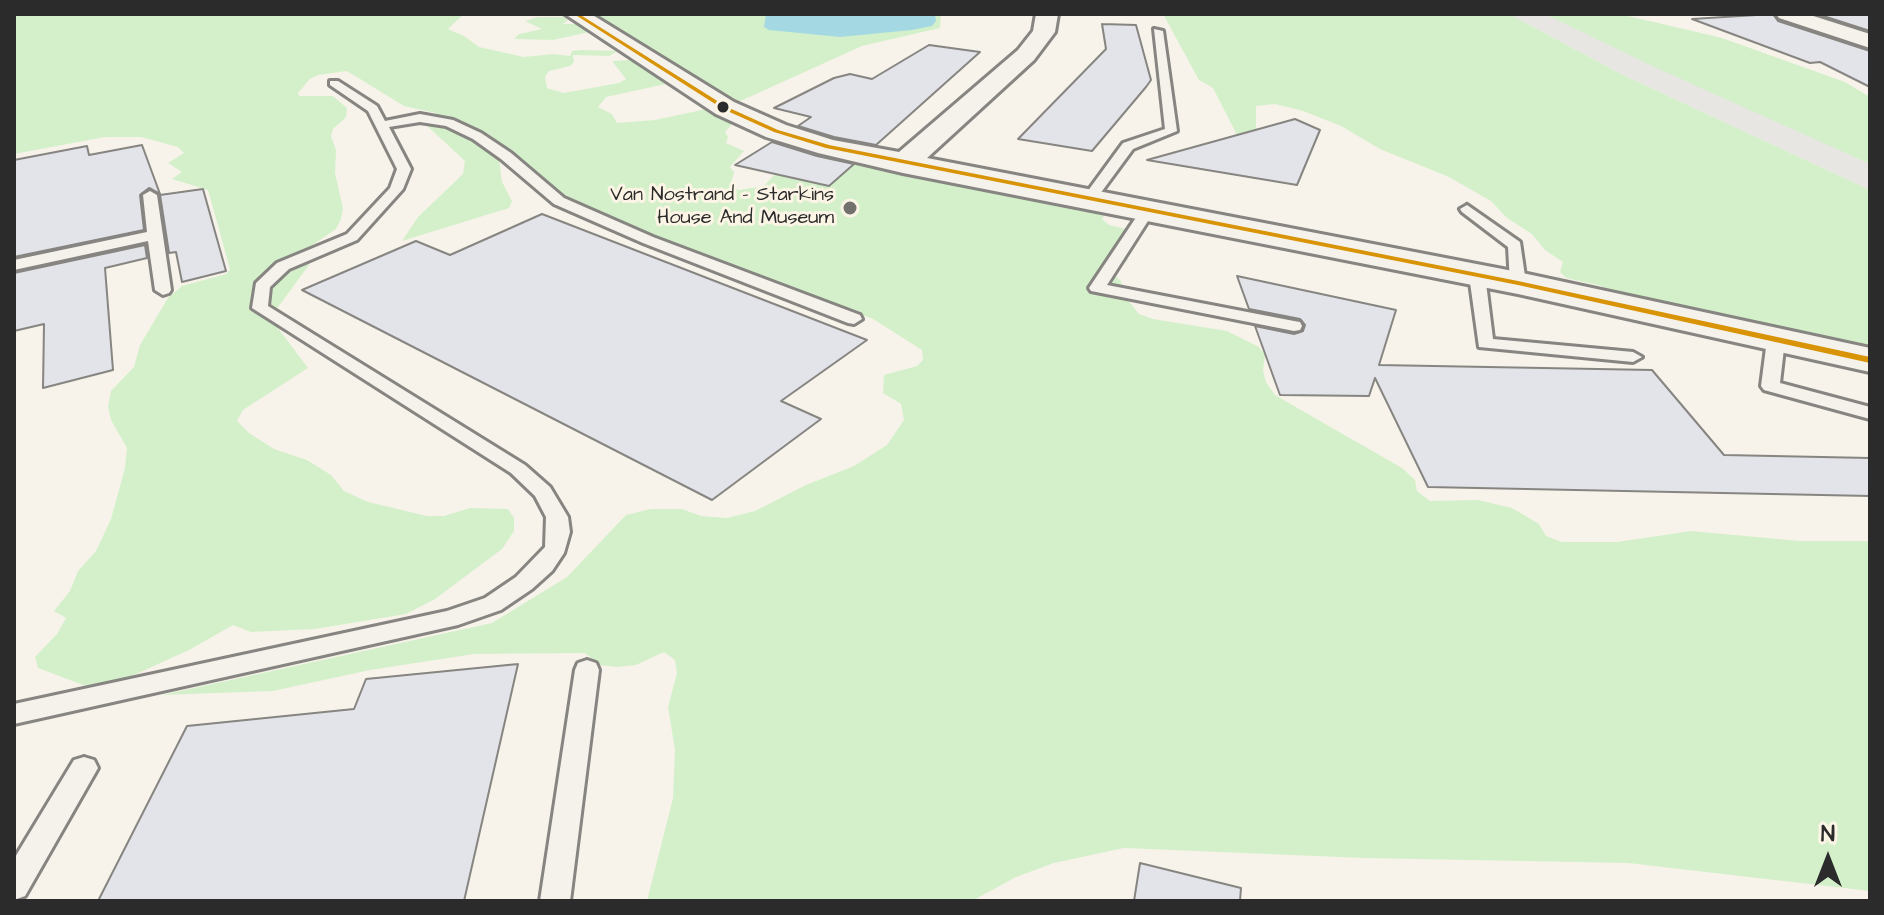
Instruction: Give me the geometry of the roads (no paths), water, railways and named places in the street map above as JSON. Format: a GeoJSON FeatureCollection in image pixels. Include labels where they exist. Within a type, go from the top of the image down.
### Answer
{"type":"FeatureCollection","features":[{"type":"Feature","properties":{"kind":"main road"},"geometry":{"type":"LineString","coordinates":[[576,14],[725,108],[776,131],[815,144],[903,164],[1518,283],[1870,360]]}},
{"type":"Feature","properties":{"kind":"main road"},"geometry":{"type":"LineString","coordinates":[[903,164],[1026,55],[1044,32],[1047,14]]}},
{"type":"Feature","properties":{"kind":"street"},"geometry":{"type":"LineString","coordinates":[[1786,14],[1870,41]]}},
{"type":"Feature","properties":{"kind":"lane"},"geometry":{"type":"LineString","coordinates":[[1089,199],[1128,146],[1171,131],[1158,31]]}},
{"type":"Feature","properties":{"kind":"lane"},"geometry":{"type":"LineString","coordinates":[[14,714],[450,619],[493,604],[514,590],[544,565],[556,548],[559,532],[557,517],[543,492],[518,469],[260,308],[262,286],[283,266],[352,237],[396,189],[404,169],[373,109],[334,83]]}},
{"type":"Feature","properties":{"kind":"lane"},"geometry":{"type":"LineString","coordinates":[[381,125],[420,118],[449,123],[477,136],[506,156],[540,188],[571,207],[854,319]]}},
{"type":"Feature","properties":{"kind":"lane"},"geometry":{"type":"LineString","coordinates":[[150,195],[163,290]]}},
{"type":"Feature","properties":{"kind":"lane"},"geometry":{"type":"LineString","coordinates":[[1467,209],[1515,245],[1518,283]]}},
{"type":"Feature","properties":{"kind":"lane"},"geometry":{"type":"LineString","coordinates":[[1148,210],[1097,288],[1294,326]]}},
{"type":"Feature","properties":{"kind":"lane"},"geometry":{"type":"LineString","coordinates":[[14,265],[155,235]]}},
{"type":"Feature","properties":{"kind":"lane"},"geometry":{"type":"LineString","coordinates":[[1477,275],[1485,343],[1633,357]]}},
{"type":"Feature","properties":{"kind":"lane"},"geometry":{"type":"LineString","coordinates":[[1776,340],[1770,386],[1870,413]]}},
{"type":"Feature","properties":{"kind":"lane"},"geometry":{"type":"LineString","coordinates":[[555,901],[587,670]]}},
{"type":"Feature","properties":{"kind":"lane"},"geometry":{"type":"LineString","coordinates":[[14,886],[84,768]]}},
{"type":"Feature","properties":{"kind":"water"},"geometry":{"type":"Polygon","coordinates":[[[766,14],[935,14],[936,21],[932,26],[912,30],[840,37],[769,30],[764,27],[766,14]]]}},
{"type":"Feature","properties":{"kind":"place","name":"Van Nostrand - Starkins House And Museum"},"geometry":{"type":"Point","coordinates":[850,208]}}]}
